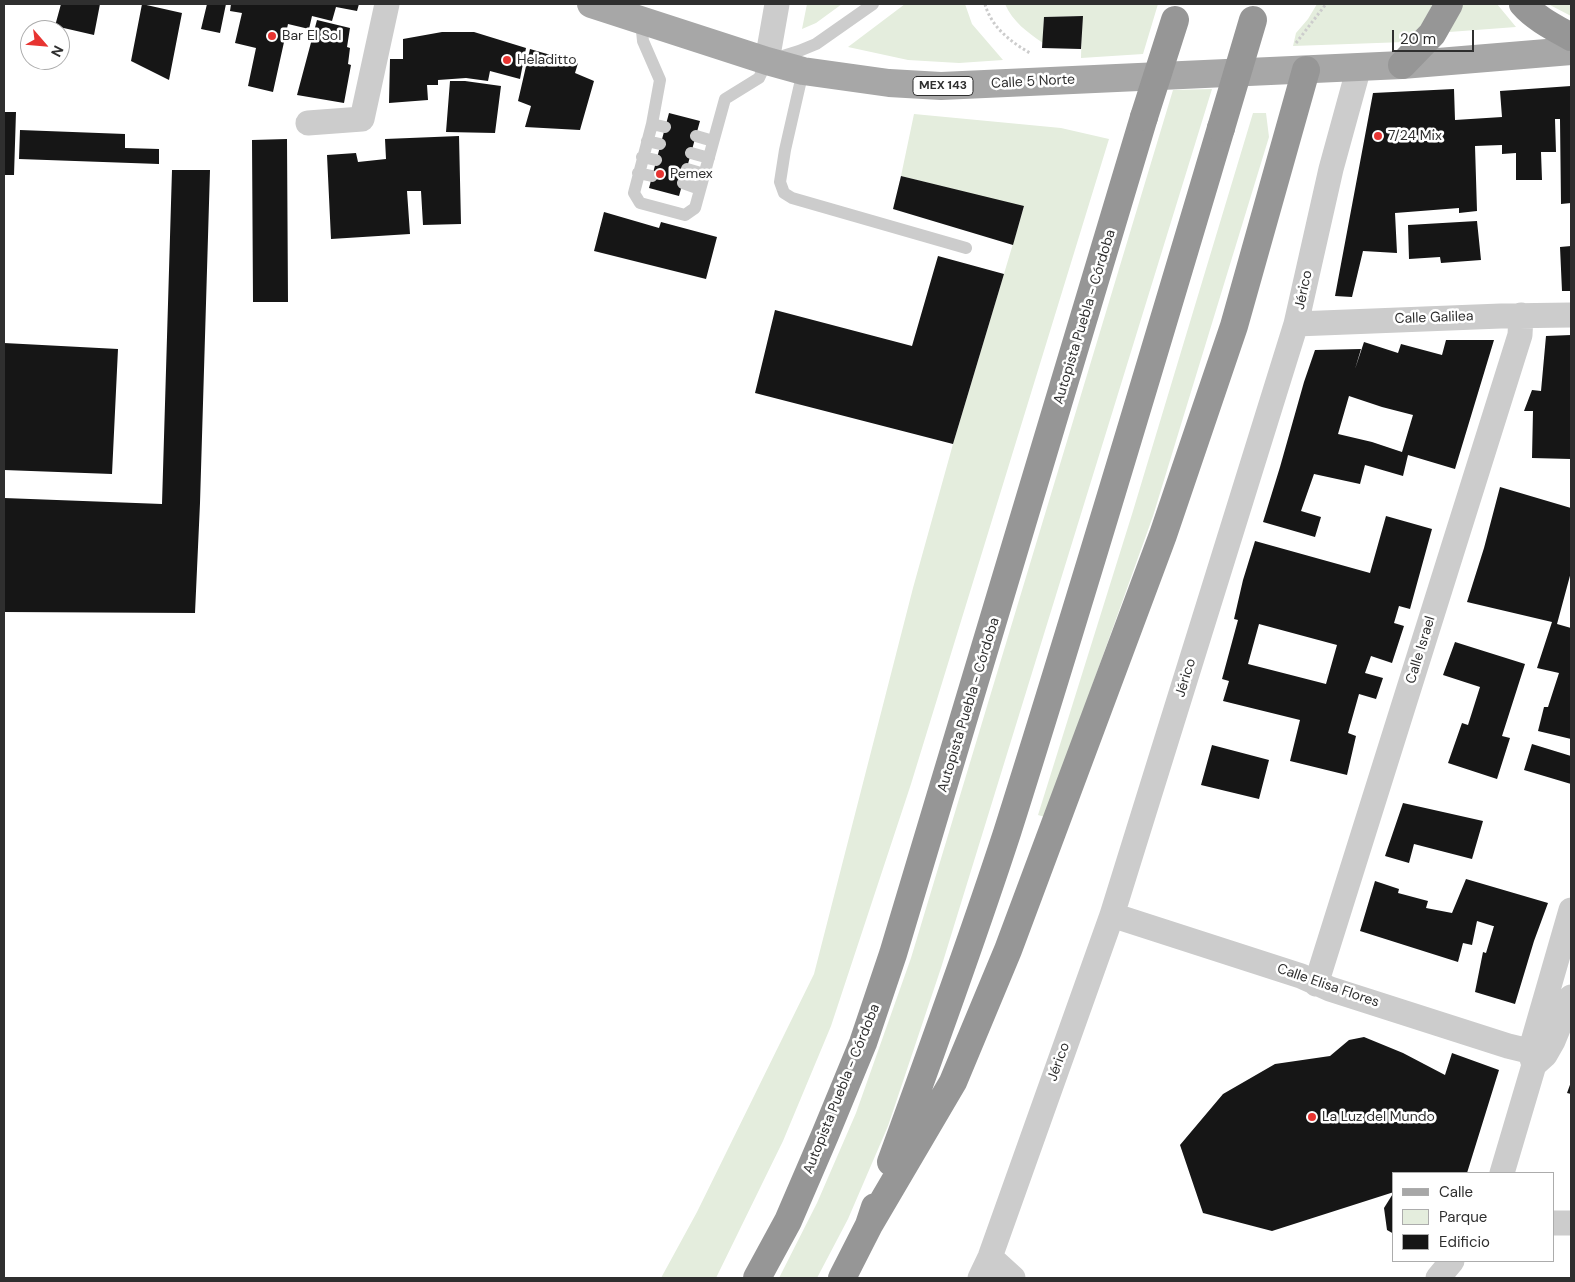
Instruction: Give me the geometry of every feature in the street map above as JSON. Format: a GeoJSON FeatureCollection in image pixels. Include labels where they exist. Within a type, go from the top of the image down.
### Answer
{"type":"FeatureCollection","features":[{"type":"Feature","properties":{"kind":"highway"},"geometry":{"type":"LineString","coordinates":[[1402,65],[1432,34],[1449,4]]}},
{"type":"Feature","properties":{"kind":"highway"},"geometry":{"type":"LineString","coordinates":[[1523,4],[1550,25],[1571,37]]}},
{"type":"Feature","properties":{"kind":"highway","name":"Autopista Puebla - Córdoba"},"geometry":{"type":"LineString","coordinates":[[756,1278],[788,1221],[825,1135],[862,1043],[894,954],[1177,12]]}},
{"type":"Feature","properties":{"kind":"highway"},"geometry":{"type":"LineString","coordinates":[[869,1225],[958,976],[1006,834],[1106,513],[1256,12]]}},
{"type":"Feature","properties":{"kind":"highway"},"geometry":{"type":"LineString","coordinates":[[842,1278],[869,1225],[953,1082],[1008,950],[1163,536],[1231,335],[1306,70]]}},
{"type":"Feature","properties":{"kind":"main road","name":"Calle 5 Norte"},"geometry":{"type":"LineString","coordinates":[[591,4],[767,61],[804,71],[889,83],[941,86],[1306,70]]}},
{"type":"Feature","properties":{"kind":"main road","name":"MEX 143"},"geometry":{"type":"LineString","coordinates":[[1306,70],[1402,65],[1571,51]]}},
{"type":"Feature","properties":{"kind":"street"},"geometry":{"type":"LineString","coordinates":[[308,123],[362,119],[387,4]]}},
{"type":"Feature","properties":{"kind":"street"},"geometry":{"type":"LineString","coordinates":[[767,61],[777,4]]}},
{"type":"Feature","properties":{"kind":"street","name":"Jérico"},"geometry":{"type":"LineString","coordinates":[[985,1267],[1112,915],[1296,324],[1331,169],[1359,67]]}},
{"type":"Feature","properties":{"kind":"street","name":"Calle Galilea"},"geometry":{"type":"LineString","coordinates":[[1296,324],[1521,315],[1571,315]]}},
{"type":"Feature","properties":{"kind":"street","name":"Calle Israel"},"geometry":{"type":"LineString","coordinates":[[1316,984],[1520,335],[1521,315]]}},
{"type":"Feature","properties":{"kind":"street"},"geometry":{"type":"LineString","coordinates":[[1502,1172],[1561,977],[1571,910]]}},
{"type":"Feature","properties":{"kind":"street","name":"Calle Elisa Flores"},"geometry":{"type":"LineString","coordinates":[[1112,915],[1301,976],[1316,984],[1508,1046],[1536,1057]]}},
{"type":"Feature","properties":{"kind":"street"},"geometry":{"type":"LineString","coordinates":[[1536,1057],[1553,1041],[1571,997]]}},
{"type":"Feature","properties":{"kind":"street"},"geometry":{"type":"LineString","coordinates":[[1555,1223],[1571,1223]]}},
{"type":"Feature","properties":{"kind":"street"},"geometry":{"type":"LineString","coordinates":[[1438,1278],[1451,1262]]}},
{"type":"Feature","properties":{"kind":"street"},"geometry":{"type":"LineString","coordinates":[[985,1267],[1013,1278]]}},
{"type":"Feature","properties":{"kind":"lane"},"geometry":{"type":"LineString","coordinates":[[641,21],[644,41],[660,80],[652,124],[634,193],[640,203],[685,215],[695,208],[725,99],[759,78],[767,61],[816,44],[873,4]]}},
{"type":"Feature","properties":{"kind":"lane"},"geometry":{"type":"LineString","coordinates":[[804,71],[784,150],[780,182],[784,193],[792,198],[966,248]]}},
{"type":"Feature","properties":{"kind":"lane"},"geometry":{"type":"LineString","coordinates":[[652,124],[666,127]]}},
{"type":"Feature","properties":{"kind":"lane"},"geometry":{"type":"LineString","coordinates":[[696,136],[712,141]]}},
{"type":"Feature","properties":{"kind":"lane"},"geometry":{"type":"LineString","coordinates":[[647,141],[660,144]]}},
{"type":"Feature","properties":{"kind":"lane"},"geometry":{"type":"LineString","coordinates":[[691,153],[709,158]]}},
{"type":"Feature","properties":{"kind":"lane"},"geometry":{"type":"LineString","coordinates":[[642,157],[656,160]]}},
{"type":"Feature","properties":{"kind":"lane"},"geometry":{"type":"LineString","coordinates":[[687,169],[704,174]]}},
{"type":"Feature","properties":{"kind":"lane"},"geometry":{"type":"LineString","coordinates":[[638,173],[652,176]]}},
{"type":"Feature","properties":{"kind":"lane"},"geometry":{"type":"LineString","coordinates":[[683,184],[700,188]]}},
{"type":"Feature","properties":{"kind":"path"},"geometry":{"type":"LineString","coordinates":[[984,4],[996,27],[1015,44],[1038,57]]}},
{"type":"Feature","properties":{"kind":"path"},"geometry":{"type":"LineString","coordinates":[[1275,71],[1326,4]]}},
{"type":"Feature","properties":{"kind":"green space"},"geometry":{"type":"Polygon","coordinates":[[[807,4],[842,4],[816,23],[802,29],[807,4]]]}},
{"type":"Feature","properties":{"kind":"green space"},"geometry":{"type":"Polygon","coordinates":[[[905,4],[965,4],[972,24],[1003,60],[959,63],[908,60],[848,47],[905,4]]]}},
{"type":"Feature","properties":{"kind":"green space"},"geometry":{"type":"Polygon","coordinates":[[[1005,4],[1158,4],[1143,54],[1081,58],[1082,16],[1044,17],[1043,43],[1016,21],[1005,4]]]}},
{"type":"Feature","properties":{"kind":"green space"},"geometry":{"type":"Polygon","coordinates":[[[1317,4],[1433,4],[1420,28],[1405,42],[1293,46],[1296,33],[1308,19],[1317,4]]]}},
{"type":"Feature","properties":{"kind":"green space"},"geometry":{"type":"Polygon","coordinates":[[[1463,4],[1497,4],[1516,27],[1449,32],[1463,4]]]}},
{"type":"Feature","properties":{"kind":"green space"},"geometry":{"type":"Polygon","coordinates":[[[1548,4],[1571,4],[1571,16],[1548,4]]]}},
{"type":"Feature","properties":{"kind":"green space"},"geometry":{"type":"Polygon","coordinates":[[[1212,89],[941,968],[888,1126],[848,1219],[817,1278],[779,1278],[817,1203],[856,1113],[911,958],[1173,90],[1212,89]]]}},
{"type":"Feature","properties":{"kind":"green space"},"geometry":{"type":"Polygon","coordinates":[[[1253,113],[1266,113],[1269,137],[1153,516],[1045,817],[1038,815],[1133,511],[1253,113]]]}},
{"type":"Feature","properties":{"kind":"green space"},"geometry":{"type":"Polygon","coordinates":[[[914,114],[1061,128],[1109,139],[911,784],[831,1026],[783,1141],[716,1278],[661,1278],[697,1212],[814,974],[913,588],[953,444],[1024,207],[901,176],[914,114]]]}},
{"type":"Feature","properties":{"kind":"building"},"geometry":{"type":"Polygon","coordinates":[[[61,4],[100,4],[94,35],[70,29],[70,20],[57,20],[61,4]]]}},
{"type":"Feature","properties":{"kind":"building"},"geometry":{"type":"Polygon","coordinates":[[[142,4],[182,13],[169,80],[131,61],[142,4]]]}},
{"type":"Feature","properties":{"kind":"building"},"geometry":{"type":"Polygon","coordinates":[[[207,4],[226,4],[220,33],[201,29],[207,4]]]}},
{"type":"Feature","properties":{"kind":"building"},"geometry":{"type":"Polygon","coordinates":[[[231,4],[359,4],[357,11],[336,7],[332,21],[312,16],[309,29],[288,24],[273,92],[248,86],[256,48],[235,43],[242,13],[230,11],[231,4]]]}},
{"type":"Feature","properties":{"kind":"building"},"geometry":{"type":"Polygon","coordinates":[[[1083,16],[1081,49],[1042,48],[1044,17],[1083,16]]]}},
{"type":"Feature","properties":{"kind":"building"},"geometry":{"type":"Polygon","coordinates":[[[317,20],[350,28],[347,47],[350,48],[348,64],[351,65],[344,103],[297,95],[317,20]]]}},
{"type":"Feature","properties":{"kind":"building"},"geometry":{"type":"Polygon","coordinates":[[[442,32],[474,32],[526,48],[520,79],[490,71],[488,81],[466,78],[438,80],[438,85],[427,85],[428,100],[389,103],[390,59],[403,59],[403,39],[442,32]]]}},
{"type":"Feature","properties":{"kind":"building"},"geometry":{"type":"Polygon","coordinates":[[[530,49],[578,63],[575,73],[594,81],[580,130],[525,127],[531,106],[518,101],[530,49]]]}},
{"type":"Feature","properties":{"kind":"building"},"geometry":{"type":"Polygon","coordinates":[[[450,81],[501,86],[495,133],[446,132],[450,81]]]}},
{"type":"Feature","properties":{"kind":"building"},"geometry":{"type":"Polygon","coordinates":[[[1571,86],[1571,203],[1561,204],[1560,119],[1555,119],[1556,152],[1541,152],[1542,180],[1516,180],[1516,153],[1502,154],[1502,145],[1475,146],[1477,211],[1459,213],[1459,208],[1395,213],[1397,253],[1363,251],[1352,297],[1335,296],[1373,93],[1454,89],[1455,120],[1502,117],[1500,91],[1571,86]]]}},
{"type":"Feature","properties":{"kind":"building"},"geometry":{"type":"Polygon","coordinates":[[[4,112],[16,112],[14,175],[4,175],[4,112]]]}},
{"type":"Feature","properties":{"kind":"building"},"geometry":{"type":"Polygon","coordinates":[[[669,113],[700,121],[679,196],[649,188],[669,113]]]}},
{"type":"Feature","properties":{"kind":"building"},"geometry":{"type":"Polygon","coordinates":[[[20,130],[125,134],[125,148],[159,149],[159,164],[19,159],[20,130]]]}},
{"type":"Feature","properties":{"kind":"building"},"geometry":{"type":"Polygon","coordinates":[[[459,136],[461,224],[423,225],[421,191],[407,191],[410,234],[331,239],[327,155],[356,153],[358,162],[386,159],[385,139],[459,136]]]}},
{"type":"Feature","properties":{"kind":"building"},"geometry":{"type":"Polygon","coordinates":[[[287,139],[288,302],[253,302],[252,140],[287,139]]]}},
{"type":"Feature","properties":{"kind":"building"},"geometry":{"type":"Polygon","coordinates":[[[172,170],[210,170],[195,613],[4,612],[4,498],[162,504],[172,170]]]}},
{"type":"Feature","properties":{"kind":"building"},"geometry":{"type":"Polygon","coordinates":[[[901,176],[1024,206],[1013,245],[893,209],[901,176]]]}},
{"type":"Feature","properties":{"kind":"building"},"geometry":{"type":"Polygon","coordinates":[[[604,212],[659,228],[661,222],[717,237],[706,279],[594,251],[604,212]]]}},
{"type":"Feature","properties":{"kind":"building"},"geometry":{"type":"Polygon","coordinates":[[[1477,221],[1481,260],[1441,263],[1440,257],[1409,259],[1408,225],[1477,221]]]}},
{"type":"Feature","properties":{"kind":"building"},"geometry":{"type":"Polygon","coordinates":[[[1571,246],[1571,291],[1562,291],[1560,247],[1571,246]]]}},
{"type":"Feature","properties":{"kind":"building"},"geometry":{"type":"Polygon","coordinates":[[[938,256],[1004,274],[953,444],[755,393],[775,310],[912,346],[938,256]]]}},
{"type":"Feature","properties":{"kind":"building"},"geometry":{"type":"Polygon","coordinates":[[[1571,335],[1571,459],[1532,458],[1533,411],[1524,411],[1532,390],[1541,391],[1546,336],[1571,335]]]}},
{"type":"Feature","properties":{"kind":"building"},"geometry":{"type":"Polygon","coordinates":[[[1446,340],[1494,340],[1455,469],[1408,455],[1403,476],[1365,465],[1360,484],[1314,474],[1301,511],[1321,517],[1315,537],[1263,522],[1315,350],[1361,349],[1355,369],[1364,342],[1398,353],[1401,344],[1442,355],[1446,340]],[[1349,396],[1338,434],[1372,442],[1402,452],[1413,415],[1349,396]]]}},
{"type":"Feature","properties":{"kind":"building"},"geometry":{"type":"Polygon","coordinates":[[[4,343],[118,349],[112,474],[4,470],[4,343]]]}},
{"type":"Feature","properties":{"kind":"building"},"geometry":{"type":"Polygon","coordinates":[[[1500,487],[1571,508],[1571,572],[1557,624],[1571,628],[1571,739],[1538,731],[1544,707],[1548,707],[1559,673],[1537,668],[1552,622],[1467,602],[1500,487]]]}},
{"type":"Feature","properties":{"kind":"building"},"geometry":{"type":"Polygon","coordinates":[[[1386,516],[1432,529],[1410,609],[1399,606],[1394,623],[1404,626],[1392,663],[1371,656],[1365,673],[1383,678],[1376,699],[1359,694],[1348,733],[1356,736],[1347,775],[1290,761],[1300,720],[1223,701],[1229,681],[1222,679],[1238,620],[1234,619],[1255,541],[1370,573],[1386,516]],[[1259,624],[1248,664],[1326,684],[1337,645],[1259,624]]]}},
{"type":"Feature","properties":{"kind":"building"},"geometry":{"type":"Polygon","coordinates":[[[1455,642],[1525,664],[1502,736],[1510,738],[1497,779],[1448,763],[1462,723],[1468,725],[1480,687],[1443,675],[1455,642]]]}},
{"type":"Feature","properties":{"kind":"building"},"geometry":{"type":"Polygon","coordinates":[[[1532,744],[1571,756],[1571,784],[1524,770],[1532,744]]]}},
{"type":"Feature","properties":{"kind":"building"},"geometry":{"type":"Polygon","coordinates":[[[1212,745],[1269,760],[1259,799],[1201,785],[1212,745]]]}},
{"type":"Feature","properties":{"kind":"building"},"geometry":{"type":"Polygon","coordinates":[[[1403,803],[1483,821],[1472,859],[1414,844],[1409,863],[1385,856],[1403,803]]]}},
{"type":"Feature","properties":{"kind":"building"},"geometry":{"type":"Polygon","coordinates":[[[1466,879],[1548,903],[1534,941],[1515,1004],[1475,992],[1483,952],[1486,953],[1494,926],[1477,921],[1472,945],[1463,943],[1458,962],[1360,931],[1375,881],[1399,889],[1398,893],[1428,901],[1426,908],[1452,913],[1466,879]]]}},
{"type":"Feature","properties":{"kind":"building","name":"La Luz del Mundo"},"geometry":{"type":"Polygon","coordinates":[[[1364,1037],[1403,1053],[1445,1075],[1452,1053],[1499,1070],[1467,1172],[1392,1172],[1392,1193],[1272,1231],[1203,1213],[1180,1145],[1223,1094],[1275,1064],[1330,1056],[1349,1040],[1364,1037]]]}},
{"type":"Feature","properties":{"kind":"building"},"geometry":{"type":"Polygon","coordinates":[[[1571,1082],[1571,1094],[1567,1093],[1571,1082]]]}},
{"type":"Feature","properties":{"kind":"building"},"geometry":{"type":"Polygon","coordinates":[[[1392,1195],[1392,1233],[1387,1230],[1384,1208],[1392,1195]]]}},
{"type":"Feature","properties":{"kind":"place","name":"Bar El Sol"},"geometry":{"type":"Point","coordinates":[272,36]}},
{"type":"Feature","properties":{"kind":"place","name":"Heladitto"},"geometry":{"type":"Point","coordinates":[507,60]}},
{"type":"Feature","properties":{"kind":"place","name":"7/24 Mix"},"geometry":{"type":"Point","coordinates":[1378,136]}},
{"type":"Feature","properties":{"kind":"place","name":"Pemex"},"geometry":{"type":"Point","coordinates":[660,174]}},
{"type":"Feature","properties":{"kind":"place","name":"La Luz del Mundo"},"geometry":{"type":"Point","coordinates":[1312,1117]}}]}
